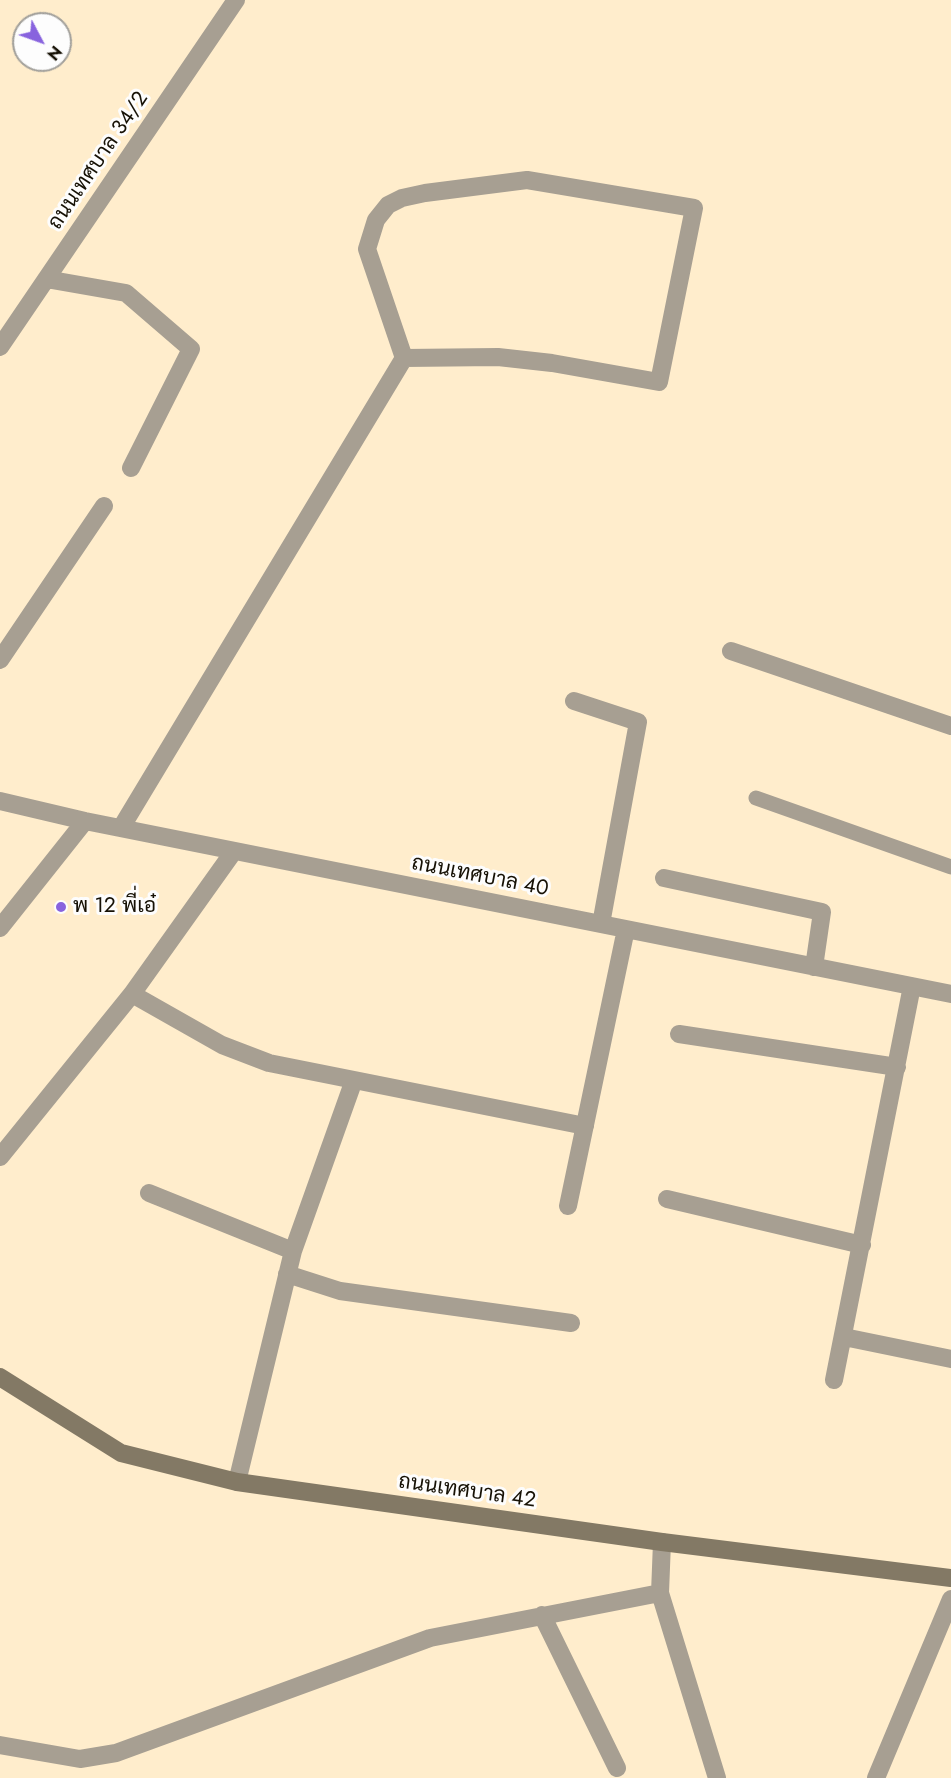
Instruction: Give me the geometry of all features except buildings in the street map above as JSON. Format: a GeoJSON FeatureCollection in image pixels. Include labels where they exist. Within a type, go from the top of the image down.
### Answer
{"type":"FeatureCollection","features":[{"type":"Feature","properties":{"kind":"street","name":"ถนนเทศบาล 34/2"},"geometry":{"type":"LineString","coordinates":[[0,347],[236,0]]}},
{"type":"Feature","properties":{"kind":"street"},"geometry":{"type":"LineString","coordinates":[[121,828],[404,358],[367,249],[376,220],[388,205],[402,198],[425,193],[527,180],[694,208],[659,382],[552,363],[498,357],[404,358]]}},
{"type":"Feature","properties":{"kind":"street"},"geometry":{"type":"LineString","coordinates":[[46,279],[126,293],[191,349],[131,468]]}},
{"type":"Feature","properties":{"kind":"street"},"geometry":{"type":"LineString","coordinates":[[0,660],[104,506]]}},
{"type":"Feature","properties":{"kind":"street"},"geometry":{"type":"LineString","coordinates":[[731,651],[951,726]]}},
{"type":"Feature","properties":{"kind":"street"},"geometry":{"type":"LineString","coordinates":[[574,701],[638,722],[601,924]]}},
{"type":"Feature","properties":{"kind":"street","name":"ถนนเทศบาล 40"},"geometry":{"type":"LineString","coordinates":[[0,801],[85,821],[951,994]]}},
{"type":"Feature","properties":{"kind":"street"},"geometry":{"type":"LineString","coordinates":[[0,928],[85,821]]}},
{"type":"Feature","properties":{"kind":"street"},"geometry":{"type":"LineString","coordinates":[[0,1157],[132,994],[234,851]]}},
{"type":"Feature","properties":{"kind":"street"},"geometry":{"type":"LineString","coordinates":[[664,878],[822,912],[814,967]]}},
{"type":"Feature","properties":{"kind":"street"},"geometry":{"type":"LineString","coordinates":[[568,1206],[626,929]]}},
{"type":"Feature","properties":{"kind":"street"},"geometry":{"type":"LineString","coordinates":[[834,1380],[912,986]]}},
{"type":"Feature","properties":{"kind":"street"},"geometry":{"type":"LineString","coordinates":[[132,994],[222,1045],[269,1063],[585,1126]]}},
{"type":"Feature","properties":{"kind":"street"},"geometry":{"type":"LineString","coordinates":[[679,1034],[897,1067]]}},
{"type":"Feature","properties":{"kind":"street"},"geometry":{"type":"LineString","coordinates":[[237,1482],[293,1251],[354,1080]]}},
{"type":"Feature","properties":{"kind":"street"},"geometry":{"type":"LineString","coordinates":[[149,1194],[293,1251]]}},
{"type":"Feature","properties":{"kind":"street"},"geometry":{"type":"LineString","coordinates":[[667,1199],[862,1245]]}},
{"type":"Feature","properties":{"kind":"street"},"geometry":{"type":"LineString","coordinates":[[287,1274],[340,1292],[571,1323]]}},
{"type":"Feature","properties":{"kind":"street"},"geometry":{"type":"LineString","coordinates":[[844,1337],[951,1359]]}},
{"type":"Feature","properties":{"kind":"street","name":"ถนนเทศบาล 42"},"geometry":{"type":"LineString","coordinates":[[0,1378],[121,1453],[237,1482],[662,1542],[951,1578]]}},
{"type":"Feature","properties":{"kind":"street"},"geometry":{"type":"LineString","coordinates":[[662,1542],[660,1593],[717,1778]]}},
{"type":"Feature","properties":{"kind":"street"},"geometry":{"type":"LineString","coordinates":[[0,1745],[80,1759],[116,1753],[430,1638],[660,1593]]}},
{"type":"Feature","properties":{"kind":"street"},"geometry":{"type":"LineString","coordinates":[[876,1778],[951,1599]]}},
{"type":"Feature","properties":{"kind":"street"},"geometry":{"type":"LineString","coordinates":[[542,1615],[617,1768]]}},
{"type":"Feature","properties":{"kind":"lane"},"geometry":{"type":"LineString","coordinates":[[756,798],[951,867]]}},
{"type":"Feature","properties":{"kind":"place","name":"พ 12 พี่เอ๋"},"geometry":{"type":"Point","coordinates":[61,907]}}]}
